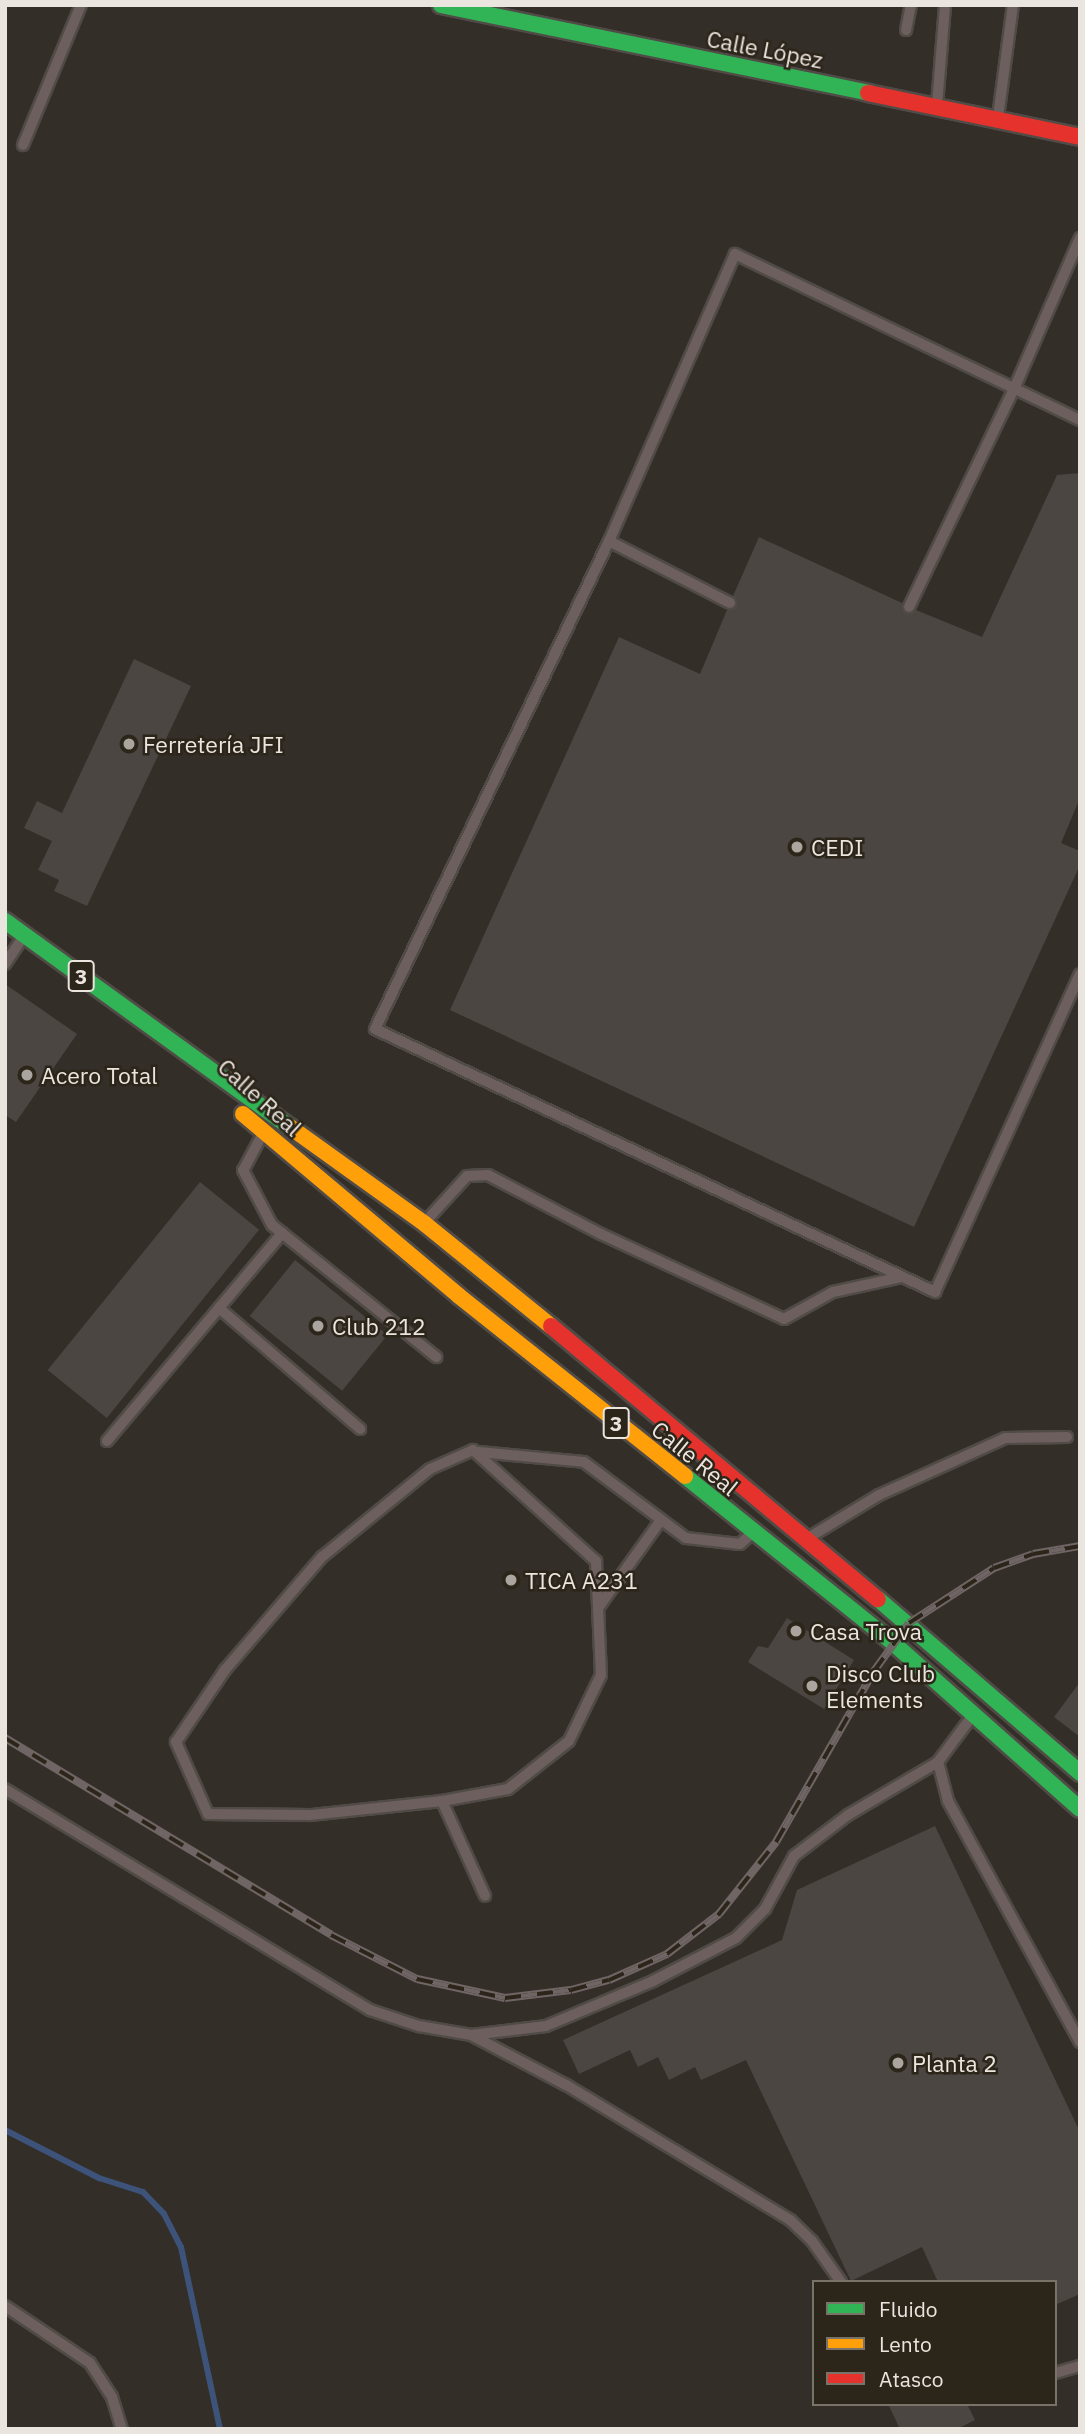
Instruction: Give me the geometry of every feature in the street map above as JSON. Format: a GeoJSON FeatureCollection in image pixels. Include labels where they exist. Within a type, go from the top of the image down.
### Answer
{"type":"FeatureCollection","features":[{"type":"Feature","properties":{"kind":"main road","name":"Calle López"},"geometry":{"type":"LineString","coordinates":[[441,5],[1080,137]]}},
{"type":"Feature","properties":{"kind":"main road","name":"Calle Real"},"geometry":{"type":"LineString","coordinates":[[5,921],[425,1224],[659,1414],[803,1541],[909,1623],[1080,1774]]}},
{"type":"Feature","properties":{"kind":"main road","name":"Calle Real"},"geometry":{"type":"LineString","coordinates":[[156,1032],[263,1133],[459,1296],[752,1533],[892,1642],[1080,1808]]}},
{"type":"Feature","properties":{"kind":"main road"},"geometry":{"type":"LineString","coordinates":[[337,1195],[401,1222],[425,1224],[459,1296]]}},
{"type":"Feature","properties":{"kind":"lane"},"geometry":{"type":"LineString","coordinates":[[23,145],[81,5]]}},
{"type":"Feature","properties":{"kind":"lane"},"geometry":{"type":"LineString","coordinates":[[905,30],[911,5]]}},
{"type":"Feature","properties":{"kind":"lane"},"geometry":{"type":"LineString","coordinates":[[936,107],[945,5]]}},
{"type":"Feature","properties":{"kind":"lane"},"geometry":{"type":"LineString","coordinates":[[998,120],[1013,5]]}},
{"type":"Feature","properties":{"kind":"lane"},"geometry":{"type":"LineString","coordinates":[[909,607],[1014,389],[1080,238]]}},
{"type":"Feature","properties":{"kind":"lane"},"geometry":{"type":"LineString","coordinates":[[1080,420],[735,254],[609,541],[375,1029],[935,1293],[1080,974]]}},
{"type":"Feature","properties":{"kind":"lane"},"geometry":{"type":"LineString","coordinates":[[609,541],[730,603]]}},
{"type":"Feature","properties":{"kind":"lane"},"geometry":{"type":"LineString","coordinates":[[5,964],[24,934]]}},
{"type":"Feature","properties":{"kind":"lane"},"geometry":{"type":"LineString","coordinates":[[263,1133],[243,1170],[272,1225],[436,1357]]}},
{"type":"Feature","properties":{"kind":"lane"},"geometry":{"type":"LineString","coordinates":[[425,1224],[467,1175],[478,1174],[784,1319],[833,1292],[902,1277]]}},
{"type":"Feature","properties":{"kind":"lane"},"geometry":{"type":"LineString","coordinates":[[107,1441],[282,1233]]}},
{"type":"Feature","properties":{"kind":"lane"},"geometry":{"type":"LineString","coordinates":[[219,1308],[360,1429]]}},
{"type":"Feature","properties":{"kind":"lane"},"geometry":{"type":"LineString","coordinates":[[803,1541],[879,1495],[1005,1438],[1067,1437]]}},
{"type":"Feature","properties":{"kind":"lane"},"geometry":{"type":"LineString","coordinates":[[479,1452],[596,1561],[601,1675],[569,1741],[508,1789],[442,1801],[310,1815],[208,1814],[176,1742],[225,1670],[322,1557],[430,1469],[473,1450],[584,1462],[686,1538],[740,1544],[752,1533]]}},
{"type":"Feature","properties":{"kind":"lane"},"geometry":{"type":"LineString","coordinates":[[598,1608],[661,1520]]}},
{"type":"Feature","properties":{"kind":"lane"},"geometry":{"type":"LineString","coordinates":[[5,1788],[370,2010],[419,2026],[471,2035],[546,2026],[653,1982],[736,1938],[765,1909],[794,1856],[848,1815],[938,1762],[974,1715]]}},
{"type":"Feature","properties":{"kind":"lane"},"geometry":{"type":"LineString","coordinates":[[938,1762],[948,1801],[1080,2042]]}},
{"type":"Feature","properties":{"kind":"lane"},"geometry":{"type":"LineString","coordinates":[[1063,1794],[1080,1774]]}},
{"type":"Feature","properties":{"kind":"lane"},"geometry":{"type":"LineString","coordinates":[[442,1801],[485,1896]]}},
{"type":"Feature","properties":{"kind":"lane"},"geometry":{"type":"LineString","coordinates":[[471,2035],[566,2085],[790,2220],[811,2241],[840,2280]]}},
{"type":"Feature","properties":{"kind":"lane"},"geometry":{"type":"LineString","coordinates":[[5,2306],[90,2363],[112,2397],[121,2429]]}},
{"type":"Feature","properties":{"kind":"lane"},"geometry":{"type":"LineString","coordinates":[[1057,2372],[1080,2366]]}},
{"type":"Feature","properties":{"kind":"building","name":"CEDI"},"geometry":{"type":"Polygon","coordinates":[[[1080,473],[1080,798],[1061,843],[1080,851],[1080,865],[914,1227],[450,1010],[619,637],[700,674],[727,610],[737,606],[733,596],[759,537],[902,603],[906,614],[916,610],[982,637],[1057,475],[1080,473]]]}},
{"type":"Feature","properties":{"kind":"building","name":"Ferretería JFI"},"geometry":{"type":"Polygon","coordinates":[[[134,659],[191,686],[87,906],[54,891],[59,880],[38,870],[52,841],[24,828],[37,801],[62,813],[134,659]]]}},
{"type":"Feature","properties":{"kind":"building","name":"Acero Total"},"geometry":{"type":"Polygon","coordinates":[[[5,984],[77,1034],[16,1122],[5,1115],[5,984]]]}},
{"type":"Feature","properties":{"kind":"building"},"geometry":{"type":"Polygon","coordinates":[[[200,1182],[259,1230],[107,1418],[48,1370],[200,1182]]]}},
{"type":"Feature","properties":{"kind":"building","name":"Club 212"},"geometry":{"type":"Polygon","coordinates":[[[295,1260],[387,1335],[342,1391],[250,1316],[295,1260]]]}},
{"type":"Feature","properties":{"kind":"building","name":"Disco Club Elements"},"geometry":{"type":"Polygon","coordinates":[[[787,1618],[854,1660],[824,1709],[748,1662],[758,1646],[768,1648],[787,1618]]]}},
{"type":"Feature","properties":{"kind":"building"},"geometry":{"type":"Polygon","coordinates":[[[1080,1682],[1080,1737],[1054,1717],[1080,1682]]]}},
{"type":"Feature","properties":{"kind":"building","name":"Planta 2"},"geometry":{"type":"Polygon","coordinates":[[[935,1826],[1080,2132],[1080,2294],[1057,2304],[1057,2280],[937,2280],[922,2247],[851,2280],[746,2060],[701,2080],[695,2067],[669,2080],[658,2057],[638,2067],[630,2050],[579,2074],[563,2040],[782,1940],[797,1890],[935,1826]]]}},
{"type":"Feature","properties":{"kind":"building"},"geometry":{"type":"Polygon","coordinates":[[[889,2406],[968,2406],[975,2420],[957,2429],[900,2429],[889,2406]]]}},
{"type":"Feature","properties":{"kind":"waterway"},"geometry":{"type":"LineString","coordinates":[[5,2130],[99,2178],[143,2192],[164,2214],[181,2247],[220,2429]]}},
{"type":"Feature","properties":{"kind":"railway"},"geometry":{"type":"LineString","coordinates":[[5,1738],[331,1935],[417,1979],[505,1998],[571,1990],[609,1980],[667,1954],[719,1914],[776,1842],[874,1671],[909,1623],[994,1568],[1033,1554],[1080,1546]]}},
{"type":"Feature","properties":{"kind":"traffic: fast"},"geometry":{"type":"LineString","coordinates":[[441,5],[868,93]]}},
{"type":"Feature","properties":{"kind":"traffic: fast"},"geometry":{"type":"LineString","coordinates":[[5,921],[290,1127]]}},
{"type":"Feature","properties":{"kind":"traffic: fast"},"geometry":{"type":"LineString","coordinates":[[685,1476],[892,1642],[1080,1809]]}},
{"type":"Feature","properties":{"kind":"traffic: fast"},"geometry":{"type":"LineString","coordinates":[[878,1599],[1080,1773]]}},
{"type":"Feature","properties":{"kind":"traffic: slow"},"geometry":{"type":"LineString","coordinates":[[243,1114],[459,1296],[685,1476]]}},
{"type":"Feature","properties":{"kind":"traffic: slow"},"geometry":{"type":"LineString","coordinates":[[290,1127],[425,1224],[551,1326]]}},
{"type":"Feature","properties":{"kind":"traffic: jam"},"geometry":{"type":"LineString","coordinates":[[868,93],[1080,137]]}},
{"type":"Feature","properties":{"kind":"traffic: jam"},"geometry":{"type":"LineString","coordinates":[[551,1326],[878,1599]]}},
{"type":"Feature","properties":{"kind":"place","name":"Ferretería JFI"},"geometry":{"type":"Point","coordinates":[129,744]}},
{"type":"Feature","properties":{"kind":"place","name":"CEDI"},"geometry":{"type":"Point","coordinates":[797,847]}},
{"type":"Feature","properties":{"kind":"place","name":"Acero Total"},"geometry":{"type":"Point","coordinates":[27,1075]}},
{"type":"Feature","properties":{"kind":"place","name":"Club 212"},"geometry":{"type":"Point","coordinates":[318,1326]}},
{"type":"Feature","properties":{"kind":"place","name":"TICA A231"},"geometry":{"type":"Point","coordinates":[511,1580]}},
{"type":"Feature","properties":{"kind":"place","name":"Casa Trova"},"geometry":{"type":"Point","coordinates":[796,1631]}},
{"type":"Feature","properties":{"kind":"place","name":"Disco Club Elements"},"geometry":{"type":"Point","coordinates":[812,1686]}},
{"type":"Feature","properties":{"kind":"place","name":"Planta 2"},"geometry":{"type":"Point","coordinates":[898,2063]}}]}
